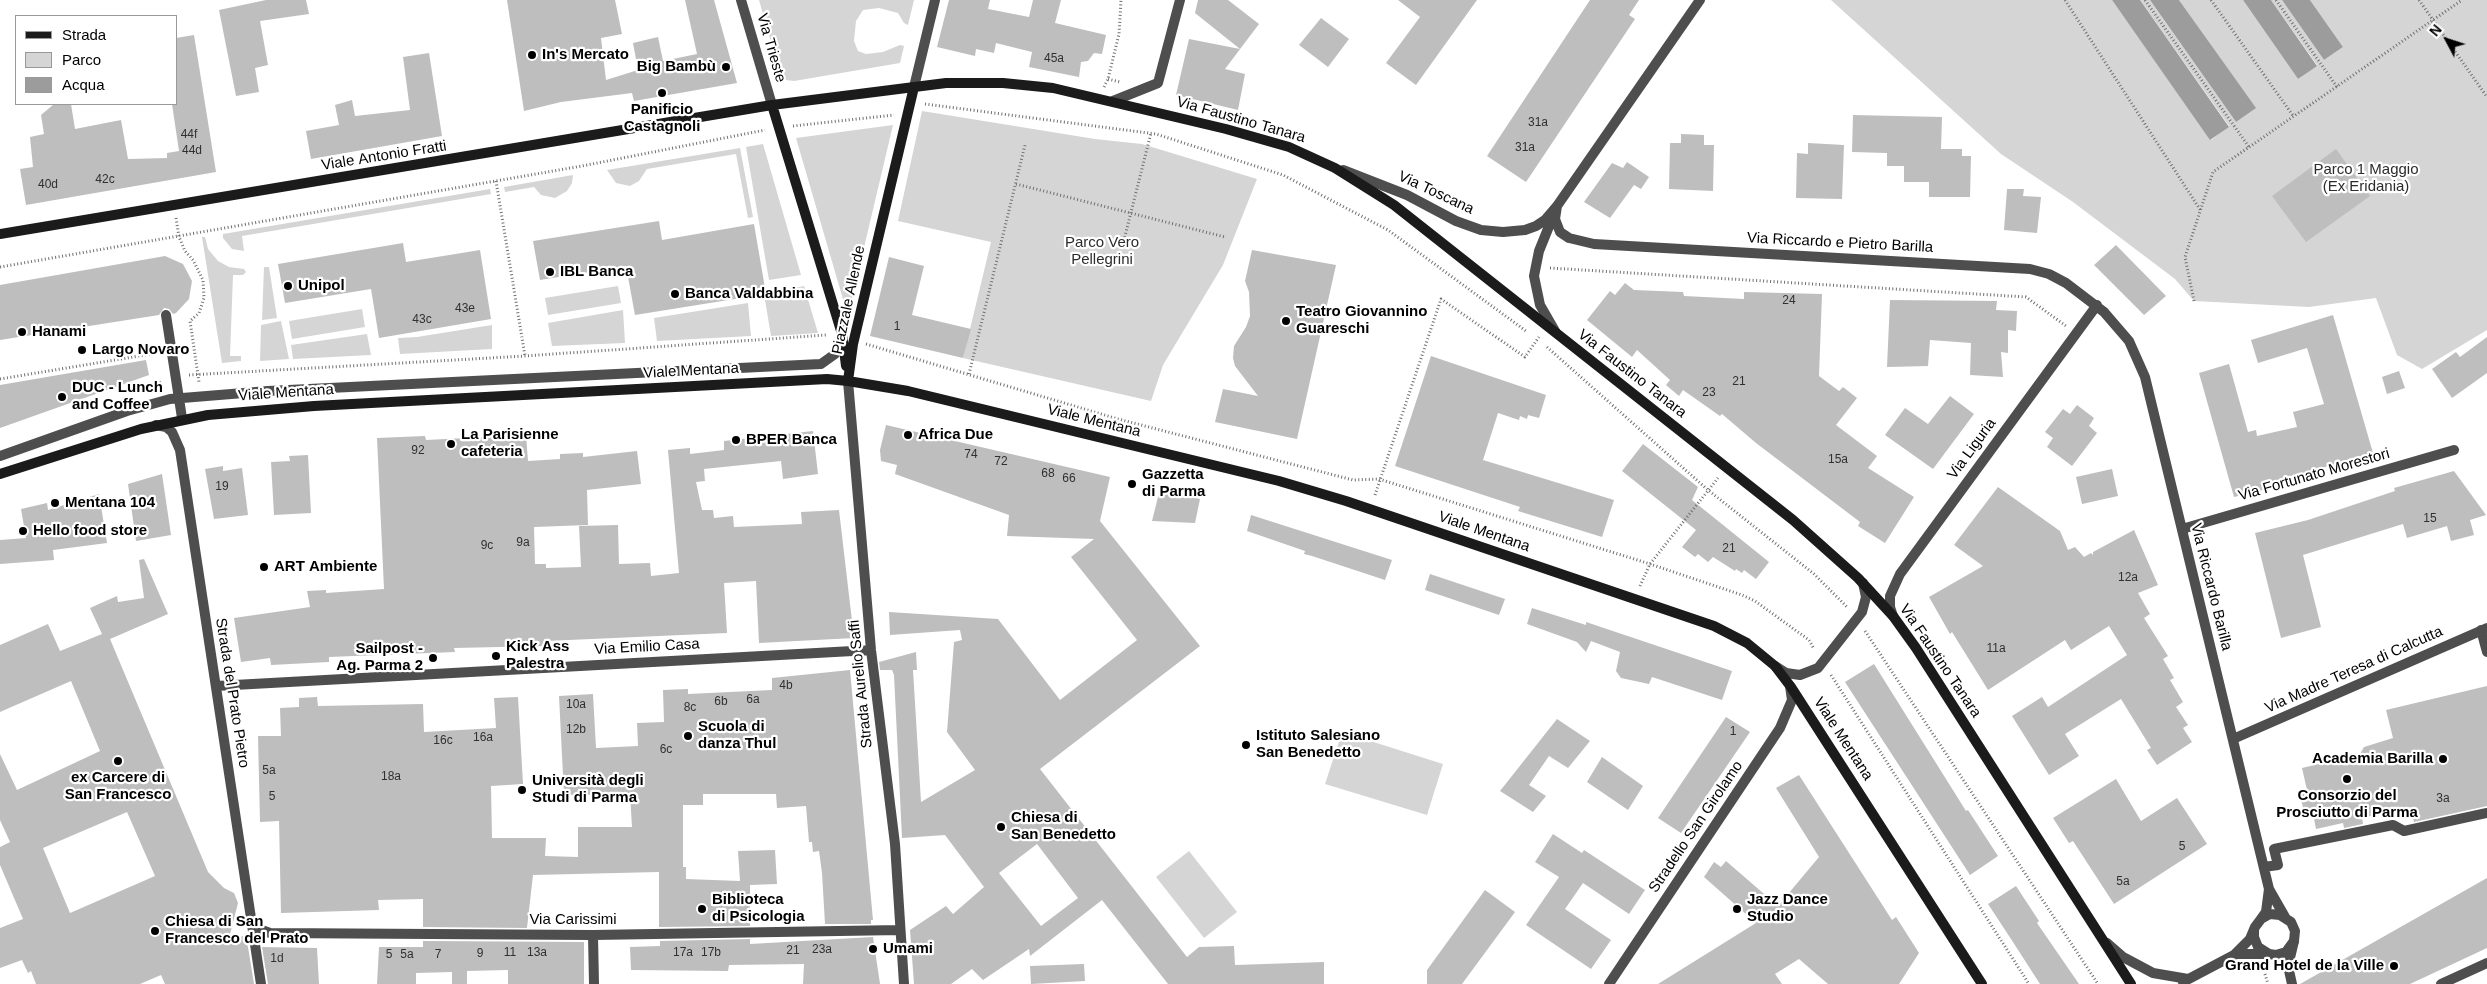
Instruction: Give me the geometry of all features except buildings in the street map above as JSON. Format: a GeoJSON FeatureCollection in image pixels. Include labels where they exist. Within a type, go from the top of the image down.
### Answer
{"type":"FeatureCollection","features":[{"type":"Feature","properties":{"kind":"main road","name":"Via Faustino Tanara"},"geometry":{"type":"LineString","coordinates":[[914,87],[946,83],[1003,82],[1053,88],[1247,134],[1289,147],[1326,163],[1394,205],[1727,468],[1799,526],[1858,578],[1893,616],[1916,648],[2131,984]]}},
{"type":"Feature","properties":{"kind":"main road"},"geometry":{"type":"LineString","coordinates":[[772,105],[914,87]]}},
{"type":"Feature","properties":{"kind":"main road","name":"Piazzale Allende"},"geometry":{"type":"LineString","coordinates":[[848,381],[853,344],[914,87]]}},
{"type":"Feature","properties":{"kind":"main road","name":"Piazzale Allende"},"geometry":{"type":"LineString","coordinates":[[772,105],[842,334],[848,381]]}},
{"type":"Feature","properties":{"kind":"main road","name":"Viale Antonio Fratti"},"geometry":{"type":"LineString","coordinates":[[0,234],[772,105]]}},
{"type":"Feature","properties":{"kind":"main road","name":"Viale Mentana"},"geometry":{"type":"LineString","coordinates":[[0,474],[150,426],[182,418],[314,406],[827,379],[908,391],[1279,481],[1371,509],[1726,630],[1747,643],[1775,666],[1787,681],[1982,984]]}},
{"type":"Feature","properties":{"kind":"street","name":"Via Trieste"},"geometry":{"type":"LineString","coordinates":[[741,0],[772,105]]}},
{"type":"Feature","properties":{"kind":"street"},"geometry":{"type":"LineString","coordinates":[[914,87],[934,0]]}},
{"type":"Feature","properties":{"kind":"street"},"geometry":{"type":"LineString","coordinates":[[1113,102],[1158,84],[1180,0]]}},
{"type":"Feature","properties":{"kind":"street","name":"Via Toscana"},"geometry":{"type":"LineString","coordinates":[[1326,163],[1407,195],[1469,226],[1492,232],[1514,231],[1536,226],[1545,220],[1557,206],[1700,0]]}},
{"type":"Feature","properties":{"kind":"street"},"geometry":{"type":"LineString","coordinates":[[1557,206],[1554,216],[1557,227],[1562,234],[1573,239]]}},
{"type":"Feature","properties":{"kind":"street","name":"Via Toscana"},"geometry":{"type":"LineString","coordinates":[[1557,206],[1536,260],[1534,284],[1543,312],[1565,341]]}},
{"type":"Feature","properties":{"kind":"street","name":"Via Riccardo e Pietro Barilla"},"geometry":{"type":"LineString","coordinates":[[1514,231],[1546,233],[1602,245],[2030,269],[2049,274],[2097,304]]}},
{"type":"Feature","properties":{"kind":"street","name":"Via Liguria"},"geometry":{"type":"LineString","coordinates":[[1893,616],[1890,607],[1890,596],[1900,574],[2097,304]]}},
{"type":"Feature","properties":{"kind":"street","name":"Via Riccardo Barilla"},"geometry":{"type":"LineString","coordinates":[[2097,304],[2125,336],[2140,364],[2269,889],[2294,928],[2294,942],[2289,968],[2292,984]]}},
{"type":"Feature","properties":{"kind":"street"},"geometry":{"type":"LineString","coordinates":[[166,315],[182,418]]}},
{"type":"Feature","properties":{"kind":"street","name":"Viale Mentana"},"geometry":{"type":"LineString","coordinates":[[0,456],[139,406],[179,398],[821,364],[835,354],[842,334]]}},
{"type":"Feature","properties":{"kind":"street","name":"Strada Aurelio Saffi"},"geometry":{"type":"LineString","coordinates":[[848,381],[871,650],[895,844],[904,984]]}},
{"type":"Feature","properties":{"kind":"street","name":"Strada del Prato Pietro"},"geometry":{"type":"LineString","coordinates":[[150,426],[162,425],[169,428],[178,444],[261,984]]}},
{"type":"Feature","properties":{"kind":"street","name":"Via Fortunato Morestori"},"geometry":{"type":"LineString","coordinates":[[2182,529],[2454,450]]}},
{"type":"Feature","properties":{"kind":"street"},"geometry":{"type":"LineString","coordinates":[[1775,666],[1786,673],[1800,675],[1813,672],[1823,663],[1857,619],[1866,597],[1864,586],[1858,578]]}},
{"type":"Feature","properties":{"kind":"street"},"geometry":{"type":"LineString","coordinates":[[2484,629],[2487,652]]}},
{"type":"Feature","properties":{"kind":"street","name":"Via Madre Teresa di Calcutta"},"geometry":{"type":"LineString","coordinates":[[2233,739],[2484,629]]}},
{"type":"Feature","properties":{"kind":"street","name":"Via Emilio Casa"},"geometry":{"type":"LineString","coordinates":[[216,686],[871,650]]}},
{"type":"Feature","properties":{"kind":"street","name":"Stradello San Girolamo"},"geometry":{"type":"LineString","coordinates":[[1609,984],[1780,728],[1792,700],[1787,681]]}},
{"type":"Feature","properties":{"kind":"street"},"geometry":{"type":"LineString","coordinates":[[2264,867],[2278,865],[2274,849],[2393,824],[2404,831],[2487,813]]}},
{"type":"Feature","properties":{"kind":"street","name":"Via Riccardo Barilla"},"geometry":{"type":"LineString","coordinates":[[2234,955],[2250,939],[2266,912],[2269,889]]}},
{"type":"Feature","properties":{"kind":"street"},"geometry":{"type":"LineString","coordinates":[[2261,919],[2273,914],[2286,918]]}},
{"type":"Feature","properties":{"kind":"street","name":"Via Carissimi"},"geometry":{"type":"LineString","coordinates":[[252,920],[260,930],[270,933],[593,936],[900,930]]}},
{"type":"Feature","properties":{"kind":"street"},"geometry":{"type":"LineString","coordinates":[[2254,931],[2258,947],[2280,959],[2289,968]]}},
{"type":"Feature","properties":{"kind":"street"},"geometry":{"type":"LineString","coordinates":[[593,936],[594,984]]}},
{"type":"Feature","properties":{"kind":"street"},"geometry":{"type":"LineString","coordinates":[[2102,938],[2123,957],[2153,972],[2184,981],[2234,955],[2276,955],[2286,952],[2294,942]]}},
{"type":"Feature","properties":{"kind":"street"},"geometry":{"type":"LineString","coordinates":[[2442,984],[2487,963]]}},
{"type":"Feature","properties":{"kind":"path"},"geometry":{"type":"LineString","coordinates":[[1098,98],[1108,80],[1119,34],[1121,0]]}},
{"type":"Feature","properties":{"kind":"path"},"geometry":{"type":"LineString","coordinates":[[2065,0],[2201,211]]}},
{"type":"Feature","properties":{"kind":"path"},"geometry":{"type":"LineString","coordinates":[[2145,0],[2249,147]]}},
{"type":"Feature","properties":{"kind":"path"},"geometry":{"type":"LineString","coordinates":[[2211,0],[2294,117]]}},
{"type":"Feature","properties":{"kind":"path"},"geometry":{"type":"LineString","coordinates":[[2276,0],[2337,87]]}},
{"type":"Feature","properties":{"kind":"path"},"geometry":{"type":"LineString","coordinates":[[2419,0],[2487,97]]}},
{"type":"Feature","properties":{"kind":"path"},"geometry":{"type":"LineString","coordinates":[[2194,301],[2185,257],[2213,172],[2462,0]]}},
{"type":"Feature","properties":{"kind":"path"},"geometry":{"type":"LineString","coordinates":[[1108,80],[1128,81]]}},
{"type":"Feature","properties":{"kind":"path"},"geometry":{"type":"LineString","coordinates":[[0,266],[179,237],[496,181],[779,127],[908,113],[924,104],[1151,133],[1283,175],[1388,230],[1538,339]]}},
{"type":"Feature","properties":{"kind":"path"},"geometry":{"type":"LineString","coordinates":[[1123,244],[1151,133]]}},
{"type":"Feature","properties":{"kind":"path"},"geometry":{"type":"LineString","coordinates":[[969,374],[1025,145]]}},
{"type":"Feature","properties":{"kind":"path"},"geometry":{"type":"LineString","coordinates":[[496,181],[525,356]]}},
{"type":"Feature","properties":{"kind":"path"},"geometry":{"type":"LineString","coordinates":[[1016,184],[1225,237]]}},
{"type":"Feature","properties":{"kind":"path"},"geometry":{"type":"LineString","coordinates":[[174,205],[179,237],[203,280],[204,298],[199,313],[190,321],[201,396]]}},
{"type":"Feature","properties":{"kind":"path"},"geometry":{"type":"LineString","coordinates":[[1542,268],[2026,297],[2076,332]]}},
{"type":"Feature","properties":{"kind":"path"},"geometry":{"type":"LineString","coordinates":[[1371,509],[1379,480],[1441,299],[1525,357],[1547,326]]}},
{"type":"Feature","properties":{"kind":"path"},"geometry":{"type":"LineString","coordinates":[[129,394],[176,378],[198,374],[525,356],[842,334]]}},
{"type":"Feature","properties":{"kind":"path"},"geometry":{"type":"LineString","coordinates":[[853,344],[872,344],[1118,419],[1353,480],[1379,480],[1650,564],[1755,601],[1809,640],[2030,984]]}},
{"type":"Feature","properties":{"kind":"path"},"geometry":{"type":"LineString","coordinates":[[1546,346],[1708,490],[1814,574],[1857,619],[2098,984]]}},
{"type":"Feature","properties":{"kind":"path"},"geometry":{"type":"LineString","coordinates":[[0,379],[162,353]]}},
{"type":"Feature","properties":{"kind":"path"},"geometry":{"type":"LineString","coordinates":[[1635,599],[1650,564],[1727,468]]}},
{"type":"Feature","properties":{"kind":"path"},"geometry":{"type":"LineString","coordinates":[[2265,974],[2268,984]]}},
{"type":"Feature","properties":{"kind":"green space"},"geometry":{"type":"Polygon","coordinates":[[[759,0],[914,0],[908,25],[904,23],[898,13],[879,8],[863,10],[856,21],[854,41],[858,51],[866,54],[883,52],[900,45],[904,46],[900,63],[794,81],[786,80],[780,73],[759,0]]]}},
{"type":"Feature","properties":{"kind":"green space","name":"Parco 1 Maggio (Ex Eridania)"},"geometry":{"type":"Polygon","coordinates":[[[1831,0],[2112,0],[2211,140],[2229,126],[2140,0],[2150,0],[2236,122],[2255,108],[2179,0],[2243,0],[2298,79],[2317,65],[2271,0],[2282,0],[2324,60],[2343,47],[2310,0],[2487,0],[2487,330],[2422,369],[2397,355],[2376,298],[2309,307],[2194,301],[2175,279],[2073,202],[2001,154],[1831,0]]]}},
{"type":"Feature","properties":{"kind":"green space","name":"Parco Vero Pellegrini"},"geometry":{"type":"Polygon","coordinates":[[[922,111],[1095,139],[1142,144],[1257,179],[1223,265],[1163,365],[1151,401],[963,358],[991,242],[898,221],[922,111]]]}},
{"type":"Feature","properties":{"kind":"green space"},"geometry":{"type":"Polygon","coordinates":[[[893,125],[849,311],[847,313],[796,138],[893,125]]]}},
{"type":"Feature","properties":{"kind":"green space"},"geometry":{"type":"Polygon","coordinates":[[[763,144],[801,275],[769,280],[746,147],[763,144]]]}},
{"type":"Feature","properties":{"kind":"green space"},"geometry":{"type":"Polygon","coordinates":[[[740,148],[753,217],[748,218],[736,154],[647,169],[639,181],[630,186],[616,183],[607,170],[740,148]]]}},
{"type":"Feature","properties":{"kind":"green space"},"geometry":{"type":"Polygon","coordinates":[[[573,175],[572,183],[567,191],[555,198],[541,195],[534,187],[505,192],[504,187],[573,175]]]}},
{"type":"Feature","properties":{"kind":"green space"},"geometry":{"type":"Polygon","coordinates":[[[490,189],[491,194],[242,236],[244,251],[232,249],[223,238],[223,234],[490,189]]]}},
{"type":"Feature","properties":{"kind":"green space"},"geometry":{"type":"Polygon","coordinates":[[[202,237],[205,237],[208,249],[218,261],[229,267],[244,269],[246,272],[243,275],[233,275],[230,356],[241,356],[241,361],[222,363],[202,237]]]}},
{"type":"Feature","properties":{"kind":"green space"},"geometry":{"type":"Polygon","coordinates":[[[264,267],[269,267],[277,318],[262,320],[264,267]]]}},
{"type":"Feature","properties":{"kind":"green space"},"geometry":{"type":"Polygon","coordinates":[[[618,286],[621,303],[548,315],[545,298],[618,286]]]}},
{"type":"Feature","properties":{"kind":"green space"},"geometry":{"type":"Polygon","coordinates":[[[804,286],[818,333],[771,336],[765,300],[772,299],[771,292],[804,286]]]}},
{"type":"Feature","properties":{"kind":"green space"},"geometry":{"type":"Polygon","coordinates":[[[748,303],[751,336],[657,341],[654,318],[748,303]]]}},
{"type":"Feature","properties":{"kind":"green space"},"geometry":{"type":"Polygon","coordinates":[[[362,309],[365,327],[292,339],[289,321],[362,309]]]}},
{"type":"Feature","properties":{"kind":"green space"},"geometry":{"type":"Polygon","coordinates":[[[623,310],[625,343],[552,346],[548,323],[623,310]]]}},
{"type":"Feature","properties":{"kind":"green space"},"geometry":{"type":"Polygon","coordinates":[[[281,321],[289,359],[260,361],[261,325],[281,321]]]}},
{"type":"Feature","properties":{"kind":"green space"},"geometry":{"type":"Polygon","coordinates":[[[492,325],[492,349],[400,354],[398,338],[417,337],[492,325]]]}},
{"type":"Feature","properties":{"kind":"green space"},"geometry":{"type":"Polygon","coordinates":[[[367,334],[371,355],[293,359],[291,345],[367,334]]]}},
{"type":"Feature","properties":{"kind":"green space"},"geometry":{"type":"Polygon","coordinates":[[[1342,732],[1443,764],[1427,815],[1325,784],[1342,732]]]}},
{"type":"Feature","properties":{"kind":"green space"},"geometry":{"type":"Polygon","coordinates":[[[1189,851],[1237,912],[1204,938],[1156,877],[1189,851]]]}},
{"type":"Feature","properties":{"kind":"water"},"geometry":{"type":"Polygon","coordinates":[[[2112,0],[2140,0],[2229,127],[2210,140],[2112,0]]]}},
{"type":"Feature","properties":{"kind":"water"},"geometry":{"type":"Polygon","coordinates":[[[2150,0],[2179,0],[2256,108],[2236,122],[2150,0]]]}},
{"type":"Feature","properties":{"kind":"water"},"geometry":{"type":"Polygon","coordinates":[[[2243,0],[2271,0],[2317,66],[2298,79],[2243,0]]]}},
{"type":"Feature","properties":{"kind":"water"},"geometry":{"type":"Polygon","coordinates":[[[2282,0],[2310,0],[2343,47],[2324,60],[2282,0]]]}},
{"type":"Feature","properties":{"kind":"place","name":"In's Mercato"},"geometry":{"type":"Point","coordinates":[532,55]}},
{"type":"Feature","properties":{"kind":"place","name":"Big Bambù"},"geometry":{"type":"Point","coordinates":[726,67]}},
{"type":"Feature","properties":{"kind":"place","name":"Panificio Castagnoli"},"geometry":{"type":"Point","coordinates":[662,93]}},
{"type":"Feature","properties":{"kind":"place","name":"IBL Banca"},"geometry":{"type":"Point","coordinates":[550,272]}},
{"type":"Feature","properties":{"kind":"place","name":"Unipol"},"geometry":{"type":"Point","coordinates":[288,286]}},
{"type":"Feature","properties":{"kind":"place","name":"Banca Valdabbina"},"geometry":{"type":"Point","coordinates":[675,294]}},
{"type":"Feature","properties":{"kind":"place","name":"Teatro Giovannino Guareschi"},"geometry":{"type":"Point","coordinates":[1286,321]}},
{"type":"Feature","properties":{"kind":"place","name":"Hanami"},"geometry":{"type":"Point","coordinates":[22,332]}},
{"type":"Feature","properties":{"kind":"place","name":"Largo Novaro"},"geometry":{"type":"Point","coordinates":[82,350]}},
{"type":"Feature","properties":{"kind":"place","name":"DUC - Lunch and Coffee"},"geometry":{"type":"Point","coordinates":[62,397]}},
{"type":"Feature","properties":{"kind":"place","name":"Africa Due"},"geometry":{"type":"Point","coordinates":[908,435]}},
{"type":"Feature","properties":{"kind":"place","name":"BPER Banca"},"geometry":{"type":"Point","coordinates":[736,440]}},
{"type":"Feature","properties":{"kind":"place","name":"La Parisienne cafeteria"},"geometry":{"type":"Point","coordinates":[451,444]}},
{"type":"Feature","properties":{"kind":"place","name":"Gazzetta di Parma"},"geometry":{"type":"Point","coordinates":[1132,484]}},
{"type":"Feature","properties":{"kind":"place","name":"Mentana 104"},"geometry":{"type":"Point","coordinates":[55,503]}},
{"type":"Feature","properties":{"kind":"place","name":"Hello food store"},"geometry":{"type":"Point","coordinates":[23,531]}},
{"type":"Feature","properties":{"kind":"place","name":"ART Ambiente"},"geometry":{"type":"Point","coordinates":[264,567]}},
{"type":"Feature","properties":{"kind":"place","name":"Kick Ass Palestra"},"geometry":{"type":"Point","coordinates":[496,656]}},
{"type":"Feature","properties":{"kind":"place","name":"Sailpost - Ag. Parma 2"},"geometry":{"type":"Point","coordinates":[433,658]}},
{"type":"Feature","properties":{"kind":"place","name":"Scuola di danza Thul"},"geometry":{"type":"Point","coordinates":[688,736]}},
{"type":"Feature","properties":{"kind":"place","name":"Istituto Salesiano San Benedetto"},"geometry":{"type":"Point","coordinates":[1246,745]}},
{"type":"Feature","properties":{"kind":"place","name":"Academia Barilla"},"geometry":{"type":"Point","coordinates":[2443,759]}},
{"type":"Feature","properties":{"kind":"place","name":"ex Carcere di San Francesco"},"geometry":{"type":"Point","coordinates":[118,761]}},
{"type":"Feature","properties":{"kind":"place","name":"Consorzio del Prosciutto di Parma"},"geometry":{"type":"Point","coordinates":[2347,779]}},
{"type":"Feature","properties":{"kind":"place","name":"Università degli Studi di Parma"},"geometry":{"type":"Point","coordinates":[522,790]}},
{"type":"Feature","properties":{"kind":"place","name":"Chiesa di San Benedetto"},"geometry":{"type":"Point","coordinates":[1001,827]}},
{"type":"Feature","properties":{"kind":"place","name":"Biblioteca di Psicologia"},"geometry":{"type":"Point","coordinates":[702,909]}},
{"type":"Feature","properties":{"kind":"place","name":"Jazz Dance Studio"},"geometry":{"type":"Point","coordinates":[1737,909]}},
{"type":"Feature","properties":{"kind":"place","name":"Chiesa di San Francesco del Prato"},"geometry":{"type":"Point","coordinates":[155,931]}},
{"type":"Feature","properties":{"kind":"place","name":"Umami"},"geometry":{"type":"Point","coordinates":[873,949]}},
{"type":"Feature","properties":{"kind":"place","name":"Grand Hotel de la Ville"},"geometry":{"type":"Point","coordinates":[2394,966]}}]}
